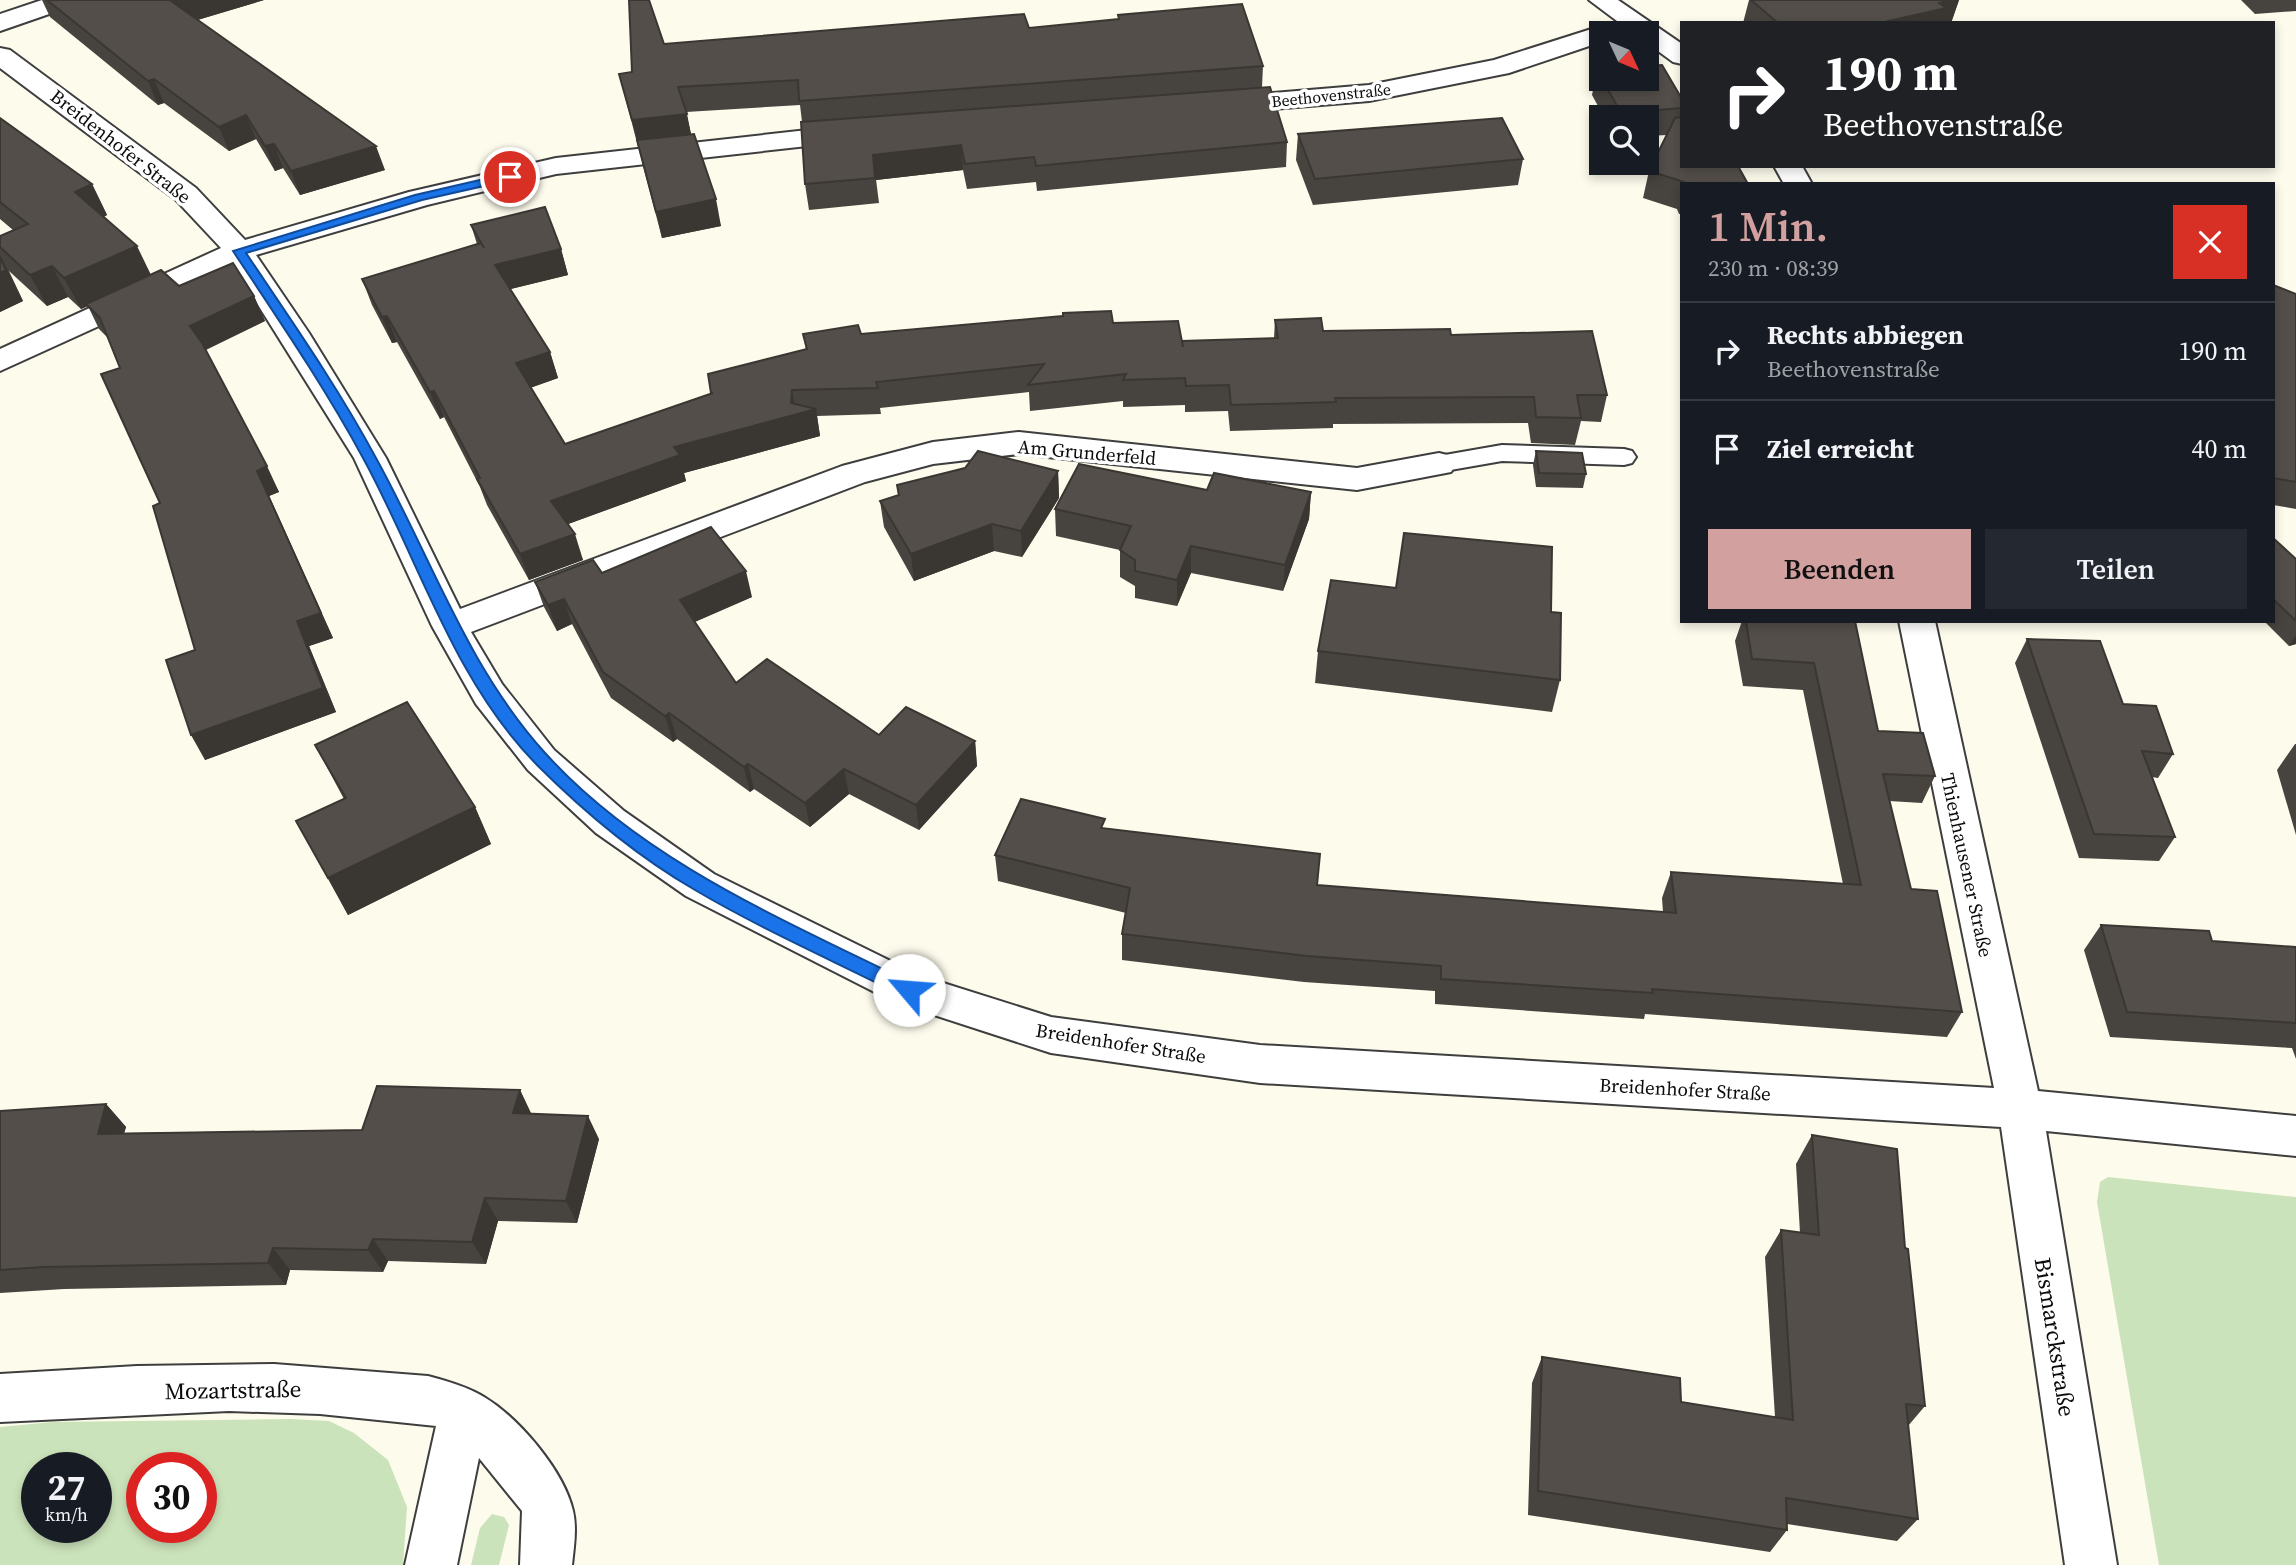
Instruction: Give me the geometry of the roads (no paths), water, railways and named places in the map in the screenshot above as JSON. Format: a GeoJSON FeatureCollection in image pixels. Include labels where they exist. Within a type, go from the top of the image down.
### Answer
{"type":"FeatureCollection","features":[{"type":"Feature","properties":{"kind":"street"},"geometry":{"type":"LineString","coordinates":[[8,21],[66,0]]}},
{"type":"Feature","properties":{"kind":"street"},"geometry":{"type":"LineString","coordinates":[[1602,0],[1635,21]]}},
{"type":"Feature","properties":{"kind":"street","name":"Breidenhofer Straße"},"geometry":{"type":"LineString","coordinates":[[8,21],[19,39],[1,56],[186,194],[239,251],[294,333],[370,458],[450,626],[489,694],[541,760],[610,822],[700,885],[909,990],[1051,1035],[1259,1064],[2020,1109],[2296,1136]]}},
{"type":"Feature","properties":{"kind":"street","name":"Beethovenstraße"},"geometry":{"type":"LineString","coordinates":[[1196,107],[1368,93],[1500,66],[1589,37]]}},
{"type":"Feature","properties":{"kind":"street"},"geometry":{"type":"LineString","coordinates":[[1659,39],[1680,54]]}},
{"type":"Feature","properties":{"kind":"street"},"geometry":{"type":"LineString","coordinates":[[0,361],[239,251],[419,198],[556,166],[803,137],[885,131]]}},
{"type":"Feature","properties":{"kind":"street","name":"Am Grunderfeld"},"geometry":{"type":"LineString","coordinates":[[450,626],[854,474],[933,453],[1019,443],[1357,479],[1439,464]]}},
{"type":"Feature","properties":{"kind":"street","name":"Thienhausener Straße"},"geometry":{"type":"LineString","coordinates":[[1917,623],[2020,1109]]}},
{"type":"Feature","properties":{"kind":"street","name":"Bismarckstraße"},"geometry":{"type":"LineString","coordinates":[[2020,1109],[2091,1565]]}},
{"type":"Feature","properties":{"kind":"street","name":"Mozartstraße"},"geometry":{"type":"LineString","coordinates":[[0,1398],[232,1387],[326,1389],[416,1398],[464,1412],[496,1438],[545,1501],[550,1526],[547,1565]]}},
{"type":"Feature","properties":{"kind":"street"},"geometry":{"type":"LineString","coordinates":[[431,1565],[464,1412]]}},
{"type":"Feature","properties":{"kind":"lane","name":"Am Grunderfeld"},"geometry":{"type":"LineString","coordinates":[[1439,464],[1502,453],[1624,457]]}}]}
